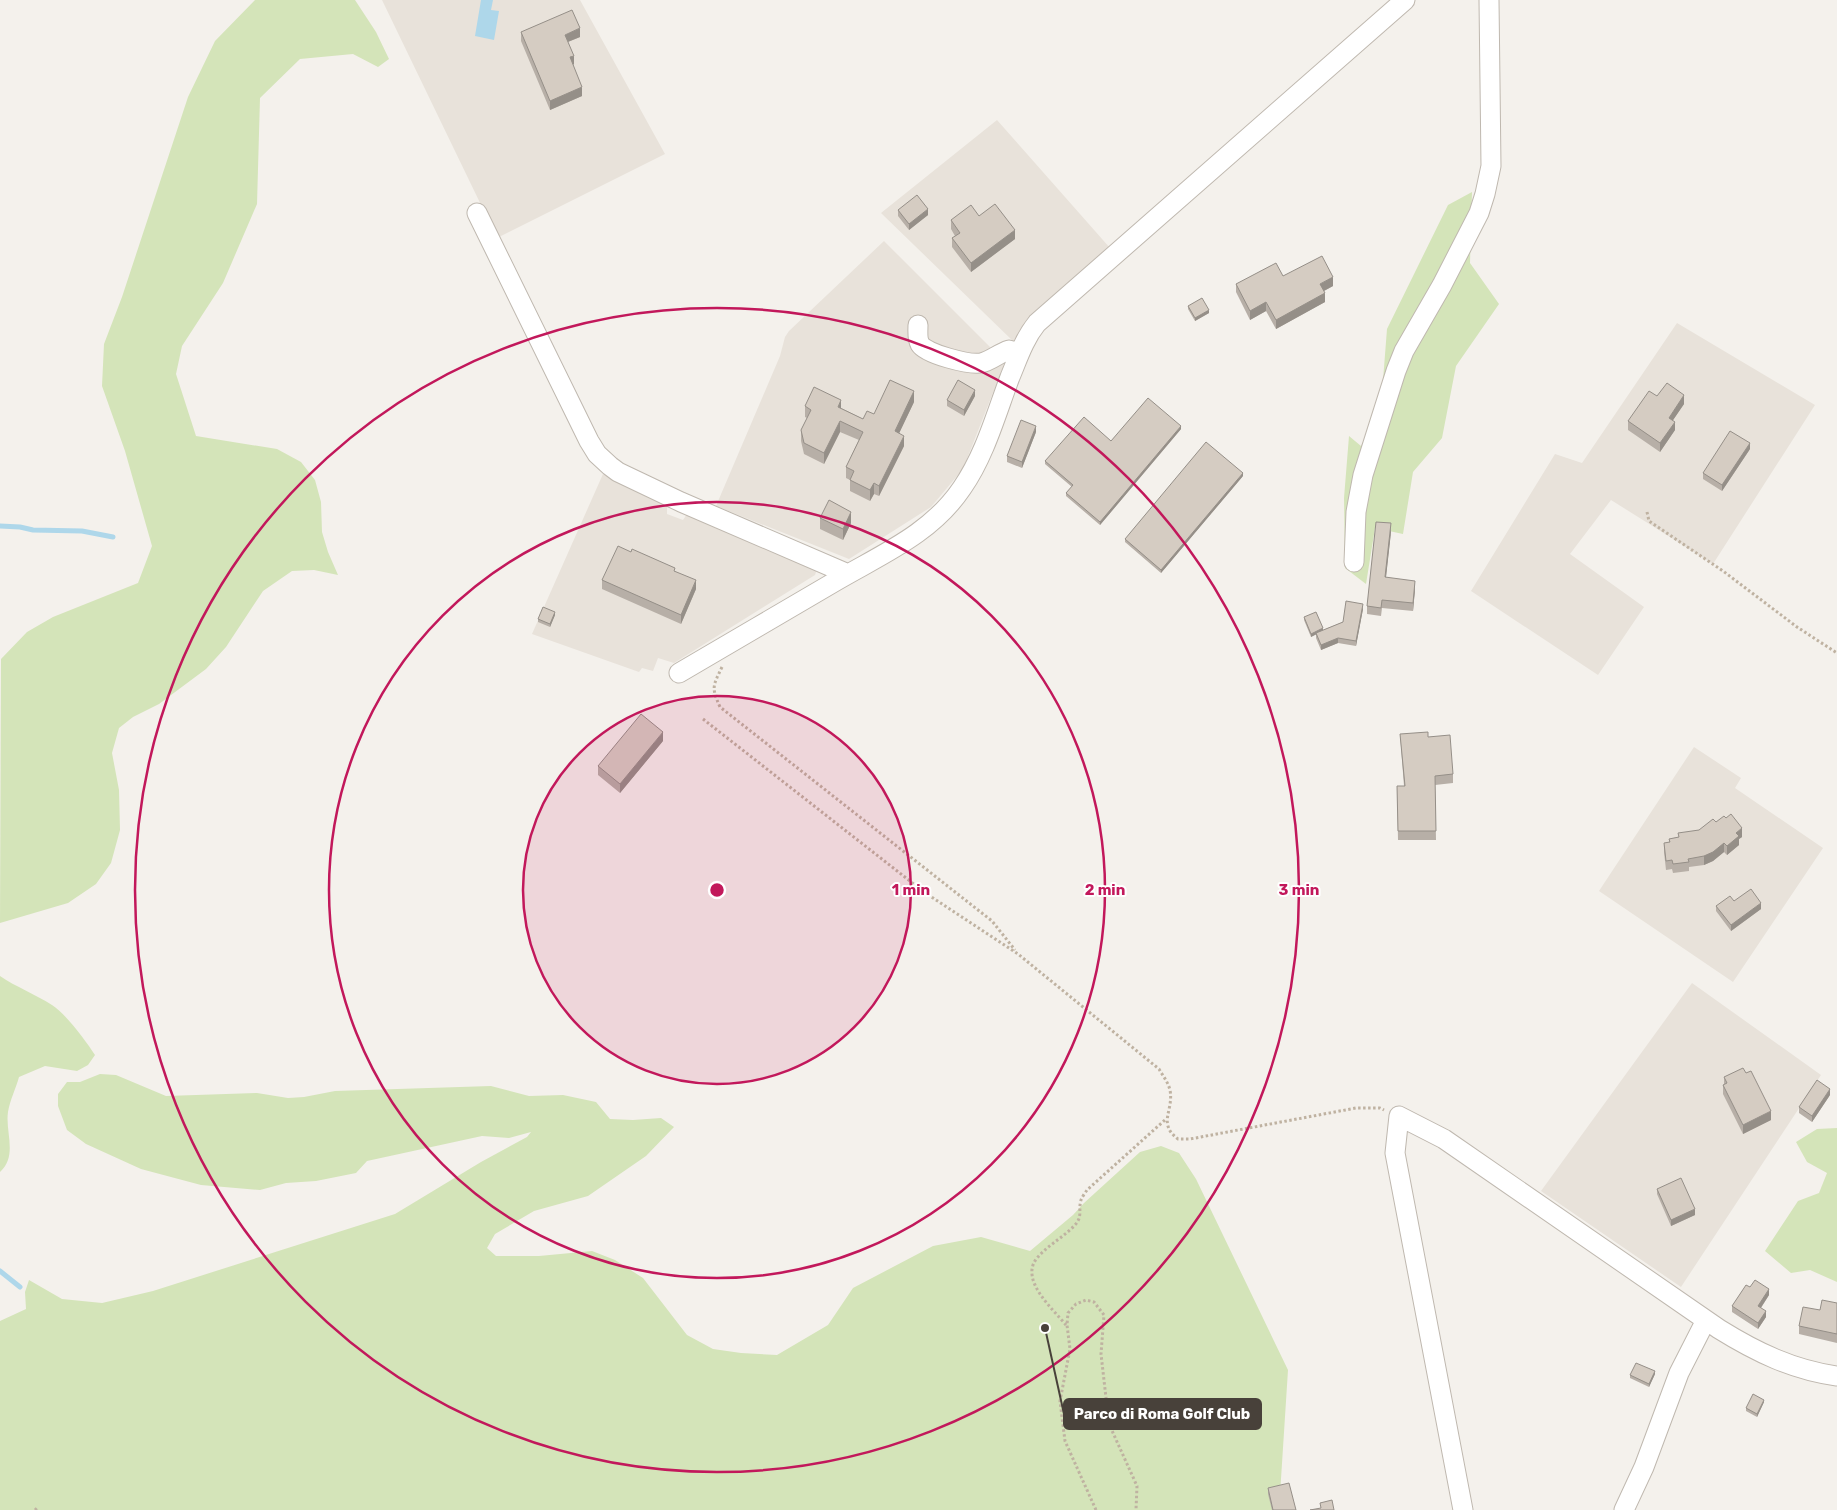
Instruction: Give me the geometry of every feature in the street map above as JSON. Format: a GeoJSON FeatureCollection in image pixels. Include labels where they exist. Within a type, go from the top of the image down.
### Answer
{"type":"FeatureCollection","features":[{"type":"Feature","properties":{"kind":"street"},"geometry":{"type":"LineString","coordinates":[[679,673],[899,546],[926,528],[954,500],[973,472],[1019,353],[1028,334],[1044,316],[1405,0]]}},
{"type":"Feature","properties":{"kind":"street"},"geometry":{"type":"LineString","coordinates":[[1354,562],[1356,512],[1362,475],[1396,371],[1404,351],[1442,285],[1478,213],[1485,194],[1491,166],[1489,0]]}},
{"type":"Feature","properties":{"kind":"street"},"geometry":{"type":"LineString","coordinates":[[477,214],[597,454],[610,466],[681,502],[848,574]]}},
{"type":"Feature","properties":{"kind":"street"},"geometry":{"type":"LineString","coordinates":[[918,325],[920,344],[927,350],[942,356],[978,364],[989,361],[998,354],[1009,350],[1019,353]]}},
{"type":"Feature","properties":{"kind":"street"},"geometry":{"type":"LineString","coordinates":[[1463,1510],[1395,1153],[1399,1116],[1444,1139],[1748,1347],[1808,1370],[1837,1376]]}},
{"type":"Feature","properties":{"kind":"street"},"geometry":{"type":"LineString","coordinates":[[1624,1510],[1644,1467],[1679,1373],[1706,1320]]}},
{"type":"Feature","properties":{"kind":"path"},"geometry":{"type":"LineString","coordinates":[[1648,512],[1649,521],[1723,571],[1837,653]]}},
{"type":"Feature","properties":{"kind":"path"},"geometry":{"type":"LineString","coordinates":[[727,660],[713,686],[720,707],[992,921],[1018,954]]}},
{"type":"Feature","properties":{"kind":"path"},"geometry":{"type":"LineString","coordinates":[[703,719],[924,892],[1018,954],[1158,1069],[1167,1081],[1170,1091],[1170,1102],[1166,1118],[1167,1127],[1178,1139],[1190,1139],[1356,1108],[1380,1108],[1399,1116]]}},
{"type":"Feature","properties":{"kind":"path"},"geometry":{"type":"LineString","coordinates":[[1067,1325],[1036,1287],[1031,1269],[1037,1258],[1076,1224],[1081,1217],[1081,1199],[1086,1190],[1166,1118]]}},
{"type":"Feature","properties":{"kind":"path"},"geometry":{"type":"LineString","coordinates":[[1096,1510],[1065,1442],[1060,1401],[1070,1348],[1067,1325],[1068,1313],[1076,1304],[1086,1300],[1094,1302],[1104,1315],[1101,1354],[1109,1424],[1137,1486],[1136,1510]]}},
{"type":"Feature","properties":{"kind":"shaded area"},"geometry":{"type":"Polygon","coordinates":[[[382,0],[580,0],[665,154],[497,238],[382,0]]]}},
{"type":"Feature","properties":{"kind":"shaded area"},"geometry":{"type":"Polygon","coordinates":[[[997,120],[1110,248],[1023,327],[1014,342],[881,213],[997,120]]]}},
{"type":"Feature","properties":{"kind":"shaded area"},"geometry":{"type":"Polygon","coordinates":[[[884,241],[1005,362],[963,469],[931,507],[849,559],[716,506],[780,356],[785,337],[789,331],[884,241]]]}},
{"type":"Feature","properties":{"kind":"shaded area"},"geometry":{"type":"Polygon","coordinates":[[[1677,323],[1815,405],[1713,564],[1611,500],[1570,554],[1644,607],[1598,675],[1471,591],[1555,454],[1582,463],[1677,323]]]}},
{"type":"Feature","properties":{"kind":"shaded area"},"geometry":{"type":"Polygon","coordinates":[[[603,474],[667,505],[667,514],[683,520],[687,514],[817,569],[815,575],[674,663],[658,658],[653,671],[642,668],[639,672],[532,634],[603,474]]]}},
{"type":"Feature","properties":{"kind":"shaded area"},"geometry":{"type":"Polygon","coordinates":[[[1694,747],[1741,778],[1735,788],[1823,848],[1733,982],[1599,891],[1694,747]]]}},
{"type":"Feature","properties":{"kind":"shaded area"},"geometry":{"type":"Polygon","coordinates":[[[1692,983],[1821,1075],[1681,1287],[1541,1191],[1692,983]]]}},
{"type":"Feature","properties":{"kind":"green space"},"geometry":{"type":"Polygon","coordinates":[[[255,0],[355,0],[376,32],[389,59],[378,67],[353,54],[300,59],[260,98],[257,204],[223,283],[182,346],[176,374],[196,436],[277,449],[301,462],[315,480],[321,502],[322,532],[338,575],[314,570],[292,571],[263,591],[226,647],[206,669],[159,704],[133,717],[119,728],[112,753],[119,790],[120,830],[111,863],[96,884],[68,903],[0,923],[1,659],[27,632],[53,617],[138,583],[152,546],[125,451],[102,386],[104,344],[122,297],[188,97],[215,41],[255,0]]]}},
{"type":"Feature","properties":{"kind":"green space"},"geometry":{"type":"Polygon","coordinates":[[[1472,192],[1470,263],[1499,304],[1456,366],[1442,438],[1413,472],[1403,534],[1375,528],[1366,584],[1345,568],[1344,498],[1349,436],[1361,446],[1381,406],[1387,329],[1448,205],[1472,192]]]}},
{"type":"Feature","properties":{"kind":"green space"},"geometry":{"type":"Polygon","coordinates":[[[0,976],[57,1009],[75,1028],[95,1055],[88,1065],[77,1071],[45,1066],[19,1077],[8,1112],[10,1151],[5,1166],[0,1172],[0,976]]]}},
{"type":"Feature","properties":{"kind":"green space"},"geometry":{"type":"Polygon","coordinates":[[[100,1074],[116,1075],[166,1096],[257,1093],[288,1098],[335,1091],[491,1086],[529,1096],[563,1095],[596,1102],[610,1119],[661,1118],[674,1127],[646,1156],[588,1196],[534,1211],[495,1234],[487,1248],[496,1256],[539,1256],[592,1251],[615,1260],[643,1278],[687,1335],[713,1349],[741,1353],[777,1355],[828,1325],[853,1288],[933,1246],[981,1237],[1030,1251],[1073,1215],[1140,1152],[1161,1146],[1179,1153],[1196,1179],[1288,1370],[1279,1510],[0,1510],[0,1321],[26,1309],[25,1292],[29,1280],[62,1299],[102,1303],[153,1291],[395,1214],[481,1162],[527,1137],[531,1132],[509,1138],[482,1136],[367,1161],[356,1173],[316,1181],[286,1183],[260,1190],[201,1185],[141,1169],[86,1144],[67,1130],[58,1106],[58,1094],[67,1082],[80,1082],[100,1074]]]}},
{"type":"Feature","properties":{"kind":"green space"},"geometry":{"type":"Polygon","coordinates":[[[1837,1128],[1837,1282],[1810,1270],[1791,1273],[1765,1251],[1798,1201],[1819,1193],[1827,1173],[1807,1162],[1796,1142],[1817,1129],[1837,1128]]]}},
{"type":"Feature","properties":{"kind":"water"},"geometry":{"type":"Polygon","coordinates":[[[481,0],[493,0],[491,10],[499,11],[494,40],[475,36],[481,0]]]}},
{"type":"Feature","properties":{"kind":"building"},"geometry":{"type":"Polygon","coordinates":[[[572,10],[580,28],[565,35],[574,56],[570,57],[582,87],[550,101],[521,32],[572,10]]]}},
{"type":"Feature","properties":{"kind":"building"},"geometry":{"type":"Polygon","coordinates":[[[917,195],[928,209],[909,224],[898,210],[917,195]]]}},
{"type":"Feature","properties":{"kind":"building"},"geometry":{"type":"Polygon","coordinates":[[[995,204],[1015,230],[971,263],[952,238],[960,233],[951,220],[971,205],[979,216],[995,204]]]}},
{"type":"Feature","properties":{"kind":"building"},"geometry":{"type":"Polygon","coordinates":[[[1322,256],[1333,277],[1320,284],[1325,293],[1276,320],[1266,302],[1250,311],[1236,284],[1276,263],[1283,276],[1322,256]]]}},
{"type":"Feature","properties":{"kind":"building"},"geometry":{"type":"Polygon","coordinates":[[[1202,298],[1209,310],[1195,318],[1188,306],[1202,298]]]}},
{"type":"Feature","properties":{"kind":"building"},"geometry":{"type":"Polygon","coordinates":[[[890,380],[914,391],[895,431],[904,436],[879,486],[874,483],[870,490],[850,480],[854,471],[846,467],[863,432],[840,421],[824,453],[804,443],[801,430],[811,410],[805,406],[814,387],[841,400],[838,407],[863,419],[867,411],[874,414],[890,380]]]}},
{"type":"Feature","properties":{"kind":"building"},"geometry":{"type":"Polygon","coordinates":[[[958,380],[975,390],[964,410],[947,400],[958,380]]]}},
{"type":"Feature","properties":{"kind":"building"},"geometry":{"type":"Polygon","coordinates":[[[1667,383],[1684,395],[1669,418],[1675,422],[1660,443],[1628,421],[1649,391],[1657,396],[1667,383]]]}},
{"type":"Feature","properties":{"kind":"building"},"geometry":{"type":"Polygon","coordinates":[[[1148,398],[1181,426],[1100,522],[1066,493],[1073,485],[1045,461],[1084,417],[1111,441],[1148,398]]]}},
{"type":"Feature","properties":{"kind":"building"},"geometry":{"type":"Polygon","coordinates":[[[1021,420],[1036,426],[1022,462],[1007,456],[1021,420]]]}},
{"type":"Feature","properties":{"kind":"building"},"geometry":{"type":"Polygon","coordinates":[[[1730,431],[1750,443],[1722,485],[1703,473],[1730,431]]]}},
{"type":"Feature","properties":{"kind":"building"},"geometry":{"type":"Polygon","coordinates":[[[1206,442],[1243,473],[1161,570],[1125,539],[1206,442]]]}},
{"type":"Feature","properties":{"kind":"building"},"geometry":{"type":"Polygon","coordinates":[[[829,500],[851,512],[843,529],[820,518],[829,500]]]}},
{"type":"Feature","properties":{"kind":"building"},"geometry":{"type":"Polygon","coordinates":[[[1376,522],[1391,523],[1385,577],[1415,581],[1413,603],[1382,600],[1381,608],[1367,606],[1376,522]]]}},
{"type":"Feature","properties":{"kind":"building"},"geometry":{"type":"Polygon","coordinates":[[[618,546],[631,552],[632,549],[675,568],[674,571],[696,580],[681,615],[602,580],[618,546]]]}},
{"type":"Feature","properties":{"kind":"building"},"geometry":{"type":"Polygon","coordinates":[[[1346,601],[1363,604],[1356,641],[1338,638],[1321,645],[1316,633],[1343,622],[1346,601]]]}},
{"type":"Feature","properties":{"kind":"building"},"geometry":{"type":"Polygon","coordinates":[[[543,607],[555,612],[550,624],[538,619],[543,607]]]}},
{"type":"Feature","properties":{"kind":"building"},"geometry":{"type":"Polygon","coordinates":[[[1316,612],[1323,628],[1311,634],[1304,617],[1316,612]]]}},
{"type":"Feature","properties":{"kind":"building"},"geometry":{"type":"Polygon","coordinates":[[[641,714],[663,732],[620,784],[598,766],[641,714]]]}},
{"type":"Feature","properties":{"kind":"building"},"geometry":{"type":"Polygon","coordinates":[[[1428,732],[1428,737],[1450,735],[1453,774],[1435,776],[1436,831],[1398,831],[1397,786],[1405,786],[1400,734],[1428,732]]]}},
{"type":"Feature","properties":{"kind":"building"},"geometry":{"type":"Polygon","coordinates":[[[1731,814],[1742,828],[1736,833],[1739,836],[1727,846],[1724,843],[1713,852],[1704,856],[1688,859],[1689,862],[1673,864],[1672,860],[1666,861],[1664,843],[1670,842],[1669,839],[1679,837],[1678,833],[1699,830],[1713,819],[1716,822],[1724,816],[1726,818],[1731,814]]]}},
{"type":"Feature","properties":{"kind":"building"},"geometry":{"type":"Polygon","coordinates":[[[1751,889],[1761,903],[1731,925],[1716,906],[1730,896],[1734,901],[1751,889]]]}},
{"type":"Feature","properties":{"kind":"building"},"geometry":{"type":"Polygon","coordinates":[[[1743,1068],[1746,1073],[1751,1071],[1771,1111],[1743,1125],[1723,1085],[1727,1083],[1724,1077],[1743,1068]]]}},
{"type":"Feature","properties":{"kind":"building"},"geometry":{"type":"Polygon","coordinates":[[[1817,1080],[1830,1089],[1812,1116],[1799,1107],[1817,1080]]]}},
{"type":"Feature","properties":{"kind":"building"},"geometry":{"type":"Polygon","coordinates":[[[1681,1178],[1695,1209],[1671,1220],[1657,1189],[1681,1178]]]}},
{"type":"Feature","properties":{"kind":"building"},"geometry":{"type":"Polygon","coordinates":[[[1755,1280],[1769,1289],[1758,1306],[1766,1311],[1758,1323],[1732,1306],[1746,1285],[1750,1287],[1755,1280]]]}},
{"type":"Feature","properties":{"kind":"building"},"geometry":{"type":"Polygon","coordinates":[[[1822,1300],[1837,1303],[1837,1334],[1799,1326],[1803,1307],[1820,1310],[1822,1300]]]}},
{"type":"Feature","properties":{"kind":"building"},"geometry":{"type":"Polygon","coordinates":[[[1636,1363],[1655,1371],[1649,1384],[1630,1375],[1636,1363]]]}},
{"type":"Feature","properties":{"kind":"building"},"geometry":{"type":"Polygon","coordinates":[[[1753,1394],[1764,1400],[1757,1414],[1746,1408],[1753,1394]]]}},
{"type":"Feature","properties":{"kind":"building"},"geometry":{"type":"Polygon","coordinates":[[[1289,1483],[1296,1510],[1273,1510],[1268,1488],[1289,1483]]]}},
{"type":"Feature","properties":{"kind":"building"},"geometry":{"type":"Polygon","coordinates":[[[1332,1500],[1334,1510],[1310,1510],[1321,1508],[1320,1503],[1332,1500]]]}},
{"type":"Feature","properties":{"kind":"waterway"},"geometry":{"type":"LineString","coordinates":[[0,526],[33,530],[82,531],[113,537]]}},
{"type":"Feature","properties":{"kind":"waterway"},"geometry":{"type":"LineString","coordinates":[[0,1271],[20,1287]]}},
{"type":"Feature","properties":{"kind":"place","name":"Parco di Roma Golf Club"},"geometry":{"type":"Point","coordinates":[1045,1328]}}]}
